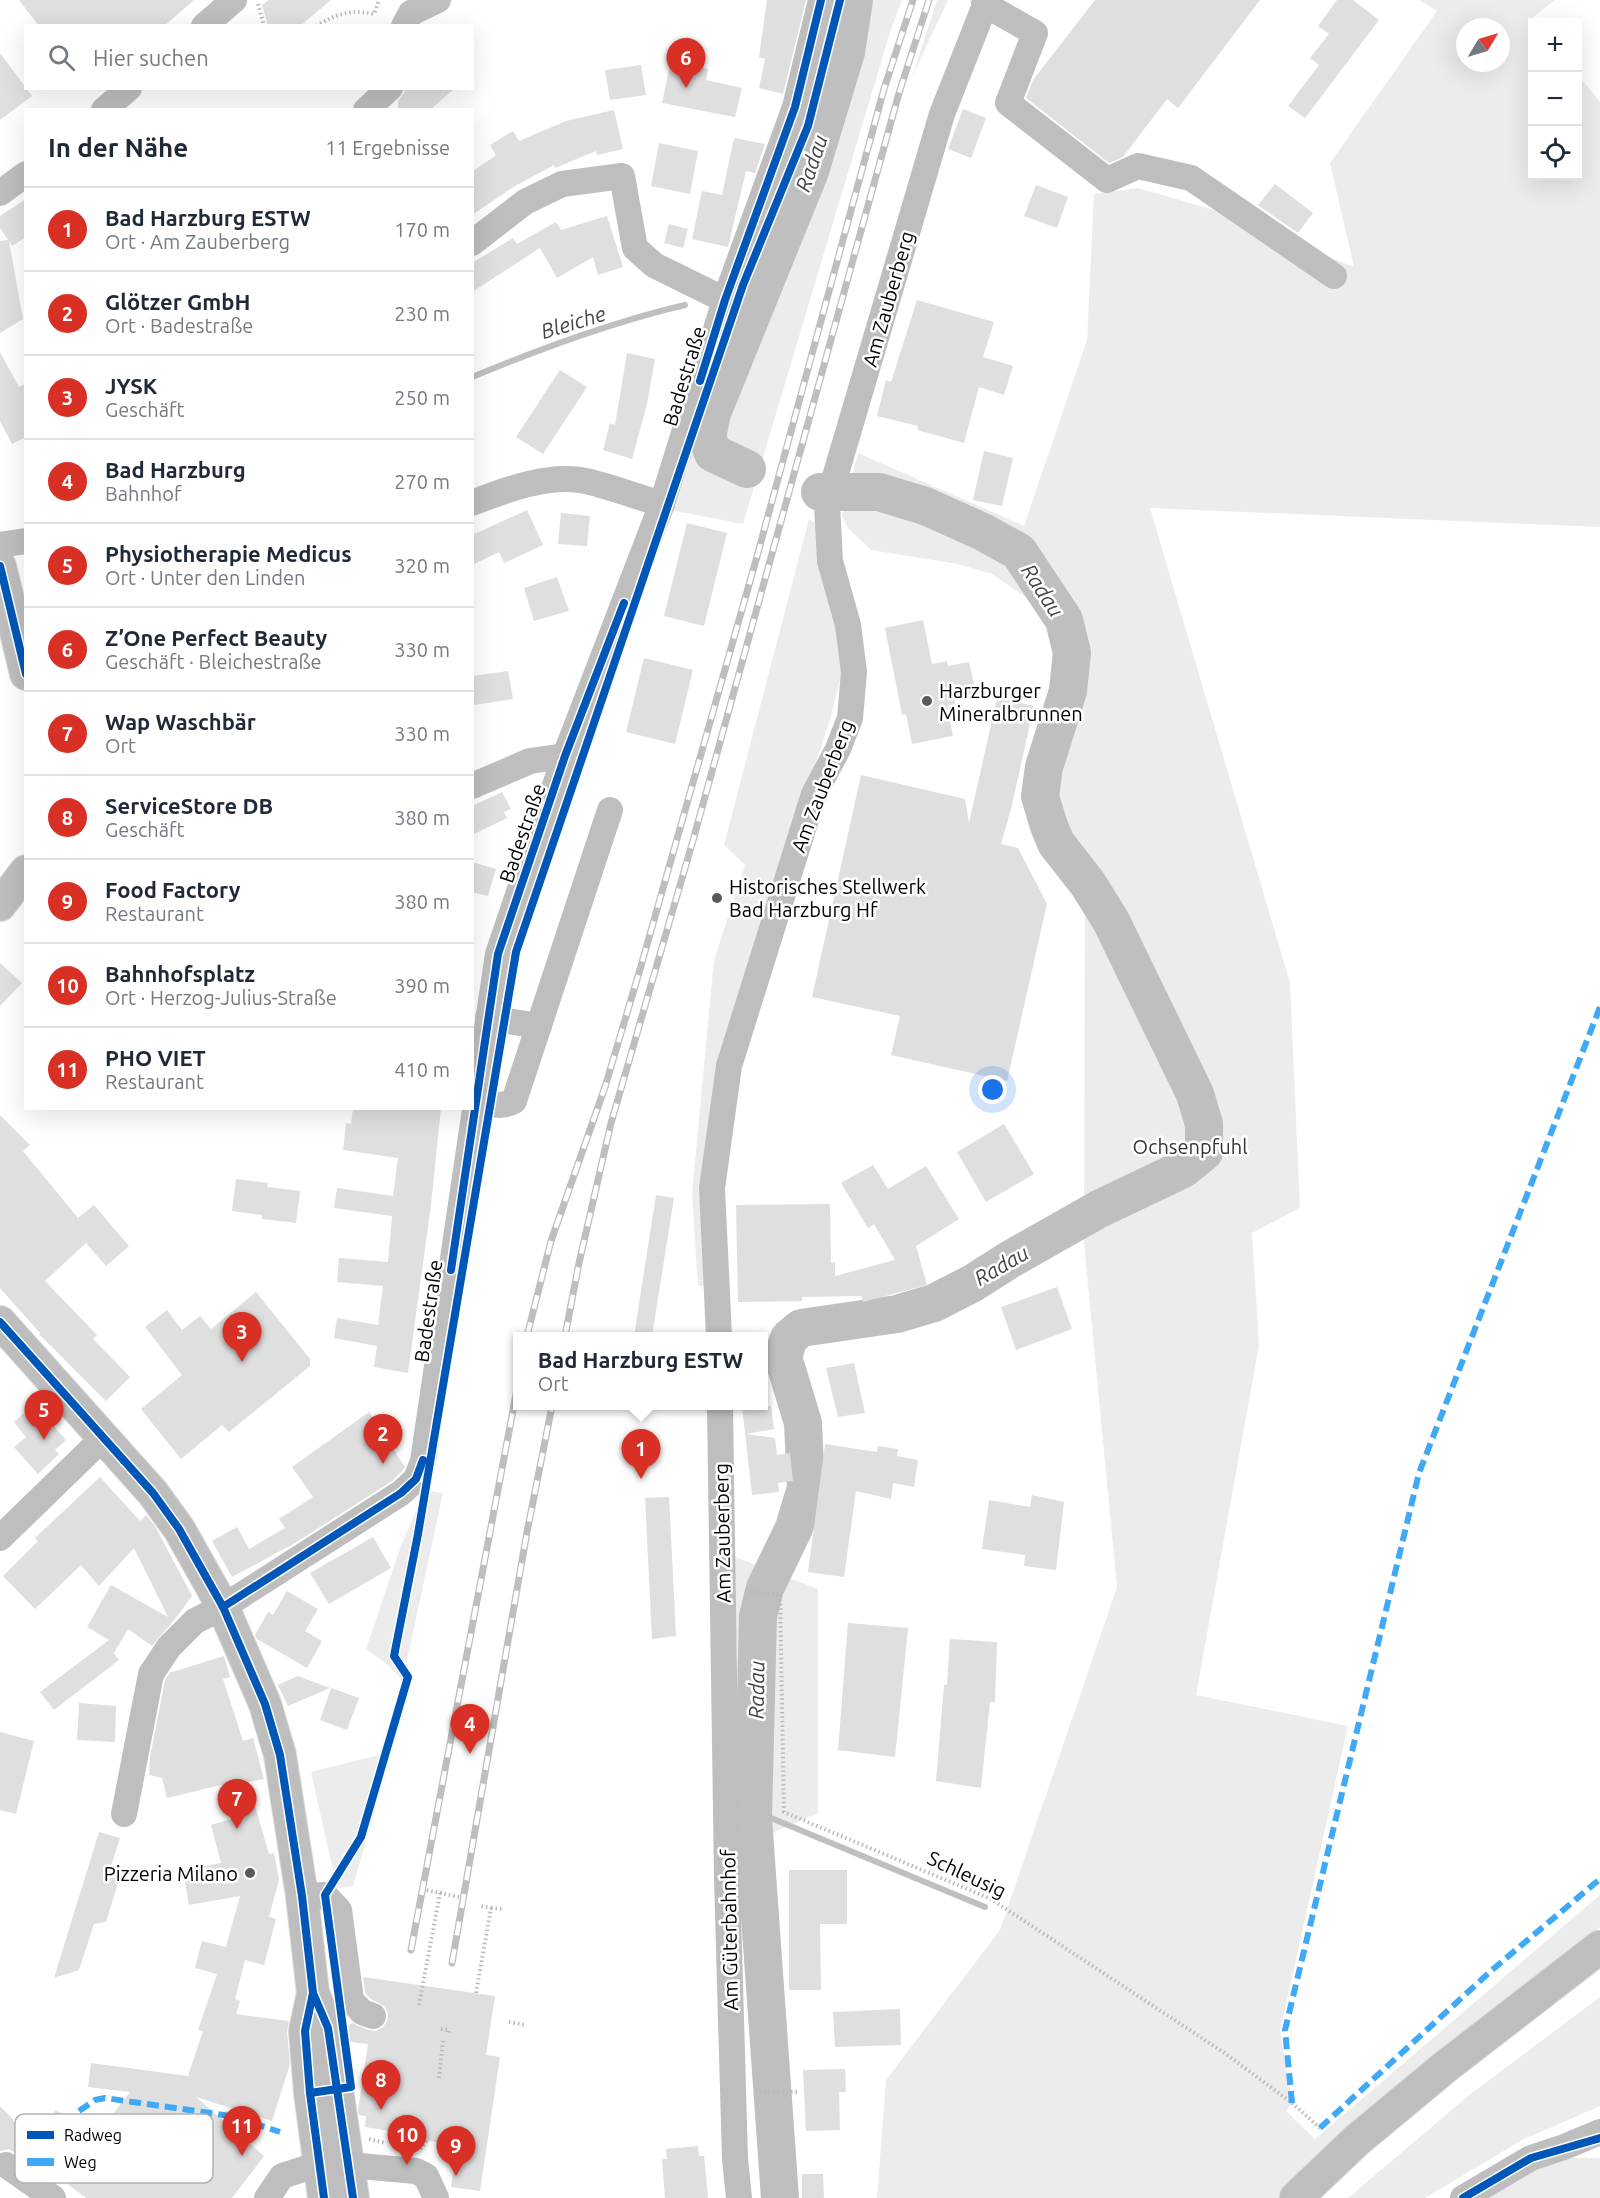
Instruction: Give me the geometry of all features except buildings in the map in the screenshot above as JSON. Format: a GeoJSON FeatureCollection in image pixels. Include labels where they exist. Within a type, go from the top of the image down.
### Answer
{"type":"FeatureCollection","features":[{"type":"Feature","properties":{"kind":"highway"},"geometry":{"type":"LineString","coordinates":[[1296,2198],[1358,2140],[1445,2067],[1600,1947]]}},
{"type":"Feature","properties":{"kind":"highway"},"geometry":{"type":"LineString","coordinates":[[1326,2198],[1416,2118],[1600,1973]]}},
{"type":"Feature","properties":{"kind":"main road"},"geometry":{"type":"LineString","coordinates":[[0,566],[7,633],[24,670]]}},
{"type":"Feature","properties":{"kind":"main road"},"geometry":{"type":"LineString","coordinates":[[0,905],[24,874]]}},
{"type":"Feature","properties":{"kind":"main road"},"geometry":{"type":"LineString","coordinates":[[0,1323],[153,1493],[179,1529],[223,1607],[265,1704],[280,1755],[302,1896],[313,1993],[328,2028],[334,2165],[324,2198]]}},
{"type":"Feature","properties":{"kind":"main road"},"geometry":{"type":"LineString","coordinates":[[313,1993],[305,2031],[310,2093],[334,2165],[353,2198]]}},
{"type":"Feature","properties":{"kind":"street"},"geometry":{"type":"LineString","coordinates":[[405,24],[411,12],[438,0]]}},
{"type":"Feature","properties":{"kind":"street","name":"Badestraße"},"geometry":{"type":"LineString","coordinates":[[123,1814],[151,1674],[170,1647],[195,1621],[223,1607],[401,1493],[416,1479],[423,1461],[498,954],[565,756],[662,504],[725,300],[795,107],[821,0]]}},
{"type":"Feature","properties":{"kind":"street"},"geometry":{"type":"LineString","coordinates":[[208,24],[246,2]]}},
{"type":"Feature","properties":{"kind":"street"},"geometry":{"type":"LineString","coordinates":[[985,2],[1035,33],[1008,103],[1107,180],[1138,166],[1191,178],[1334,276]]}},
{"type":"Feature","properties":{"kind":"street","name":"Am Zauberberg"},"geometry":{"type":"LineString","coordinates":[[719,1332],[712,1188],[729,1066],[814,794],[838,749],[850,718],[854,672],[848,625],[830,561],[827,504],[942,114],[985,2]]}},
{"type":"Feature","properties":{"kind":"street"},"geometry":{"type":"LineString","coordinates":[[106,108],[127,90]]}},
{"type":"Feature","properties":{"kind":"street"},"geometry":{"type":"LineString","coordinates":[[368,108],[388,90]]}},
{"type":"Feature","properties":{"kind":"street"},"geometry":{"type":"LineString","coordinates":[[0,193],[24,175]]}},
{"type":"Feature","properties":{"kind":"street"},"geometry":{"type":"LineString","coordinates":[[474,241],[525,202],[562,184],[622,176],[635,248],[654,265],[725,300]]}},
{"type":"Feature","properties":{"kind":"street"},"geometry":{"type":"LineString","coordinates":[[474,503],[509,488],[546,481],[584,480],[662,504]]}},
{"type":"Feature","properties":{"kind":"street"},"geometry":{"type":"LineString","coordinates":[[0,545],[24,541]]}},
{"type":"Feature","properties":{"kind":"street"},"geometry":{"type":"LineString","coordinates":[[474,785],[530,762],[565,756]]}},
{"type":"Feature","properties":{"kind":"street"},"geometry":{"type":"LineString","coordinates":[[476,1101],[498,1106],[514,1101],[610,810]]}},
{"type":"Feature","properties":{"kind":"street"},"geometry":{"type":"LineString","coordinates":[[488,1018],[539,1026]]}},
{"type":"Feature","properties":{"kind":"street","name":"Am Zauberberg"},"geometry":{"type":"LineString","coordinates":[[720,1410],[724,1661]]}},
{"type":"Feature","properties":{"kind":"street"},"geometry":{"type":"LineString","coordinates":[[0,1538],[103,1438]]}},
{"type":"Feature","properties":{"kind":"street","name":"Am Güterbahnhof"},"geometry":{"type":"LineString","coordinates":[[724,1661],[727,1890],[735,2159],[739,2198]]}},
{"type":"Feature","properties":{"kind":"street"},"geometry":{"type":"LineString","coordinates":[[302,1896],[325,1895],[339,1910],[351,2000],[362,2012],[373,2016]]}},
{"type":"Feature","properties":{"kind":"street"},"geometry":{"type":"LineString","coordinates":[[1463,2198],[1531,2158],[1600,2132]]}},
{"type":"Feature","properties":{"kind":"street"},"geometry":{"type":"LineString","coordinates":[[6,2165],[15,2171]]}},
{"type":"Feature","properties":{"kind":"street"},"geometry":{"type":"LineString","coordinates":[[267,2198],[282,2176],[334,2165],[417,2171],[426,2176],[436,2198]]}},
{"type":"Feature","properties":{"kind":"street"},"geometry":{"type":"LineString","coordinates":[[32,2183],[53,2198]]}},
{"type":"Feature","properties":{"kind":"path"},"geometry":{"type":"LineString","coordinates":[[319,24],[331,17],[356,10],[374,14],[379,0]]}},
{"type":"Feature","properties":{"kind":"path"},"geometry":{"type":"LineString","coordinates":[[246,2],[262,24]]}},
{"type":"Feature","properties":{"kind":"path"},"geometry":{"type":"LineString","coordinates":[[426,1890],[459,1897]]}},
{"type":"Feature","properties":{"kind":"path"},"geometry":{"type":"LineString","coordinates":[[419,2005],[440,1893]]}},
{"type":"Feature","properties":{"kind":"path"},"geometry":{"type":"LineString","coordinates":[[480,1906],[502,1909]]}},
{"type":"Feature","properties":{"kind":"path"},"geometry":{"type":"LineString","coordinates":[[476,1993],[490,1908]]}},
{"type":"Feature","properties":{"kind":"path"},"geometry":{"type":"LineString","coordinates":[[509,2022],[525,2025]]}},
{"type":"Feature","properties":{"kind":"path"},"geometry":{"type":"LineString","coordinates":[[441,2029],[449,2030],[448,2034]]}},
{"type":"Feature","properties":{"kind":"path"},"geometry":{"type":"LineString","coordinates":[[439,2078],[443,2041]]}},
{"type":"Feature","properties":{"kind":"path"},"geometry":{"type":"LineString","coordinates":[[766,2091],[799,2092]]}},
{"type":"Feature","properties":{"kind":"green space"},"geometry":{"type":"Polygon","coordinates":[[[846,0],[902,0],[890,32],[743,524],[670,510],[812,134],[846,0]]]}},
{"type":"Feature","properties":{"kind":"green space"},"geometry":{"type":"Polygon","coordinates":[[[937,0],[948,0],[912,77],[937,0]]]}},
{"type":"Feature","properties":{"kind":"green space","name":"Ochsenpfuhl"},"geometry":{"type":"Polygon","coordinates":[[[1419,0],[1555,0],[1532,18],[1528,18],[1528,180],[1582,180],[1582,80],[1600,102],[1600,527],[1150,508],[1290,983],[1300,1208],[1252,1233],[1259,1345],[1196,1695],[1348,1726],[1280,2031],[1292,2103],[1286,2111],[1315,2139],[1600,1895],[1600,1927],[1407,2079],[1285,2198],[877,2198],[886,2080],[1000,1930],[1117,1587],[1084,1243],[1085,887],[1044,735],[1054,640],[1044,615],[1027,598],[992,574],[958,564],[871,550],[848,528],[842,517],[858,453],[1024,526],[1087,340],[1094,194],[1138,188],[1214,210],[1354,267],[1330,163],[1437,11],[1419,0]]]}},
{"type":"Feature","properties":{"kind":"green space"},"geometry":{"type":"Polygon","coordinates":[[[809,519],[816,524],[839,628],[844,664],[830,720],[759,934],[707,1286],[698,1286],[692,1193],[714,960],[745,865],[724,845],[809,519]]]}},
{"type":"Feature","properties":{"kind":"green space"},"geometry":{"type":"Polygon","coordinates":[[[425,1490],[443,1493],[406,1665],[412,1683],[353,1886],[337,1888],[311,1772],[379,1755],[402,1680],[388,1665],[366,1649],[401,1546],[425,1490]]]}},
{"type":"Feature","properties":{"kind":"green space"},"geometry":{"type":"Polygon","coordinates":[[[733,1556],[818,1589],[818,1813],[744,1845],[733,1556]]]}},
{"type":"Feature","properties":{"kind":"green space"},"geometry":{"type":"Polygon","coordinates":[[[1600,1997],[1600,2106],[1522,2140],[1425,2198],[1348,2198],[1468,2096],[1600,1997]]]}},
{"type":"Feature","properties":{"kind":"green space"},"geometry":{"type":"Polygon","coordinates":[[[1531,2158],[1600,2158],[1600,2198],[1463,2198],[1531,2158]]]}},
{"type":"Feature","properties":{"kind":"waterway","name":"Radau"},"geometry":{"type":"LineString","coordinates":[[747,469],[713,453],[707,437],[712,413],[810,171],[846,52],[854,0]]}},
{"type":"Feature","properties":{"kind":"waterway","name":"Bleiche"},"geometry":{"type":"LineString","coordinates":[[474,376],[577,336],[685,305]]}},
{"type":"Feature","properties":{"kind":"waterway","name":"Radau"},"geometry":{"type":"LineString","coordinates":[[780,2198],[753,1818],[758,1616],[765,1588],[794,1528],[806,1488],[803,1423],[783,1357],[789,1338],[801,1328],[897,1314],[934,1303],[973,1283],[1099,1209],[1183,1169],[1204,1152],[1204,1124],[1195,1094],[1111,921],[1088,884],[1056,843],[1040,796],[1044,767],[1068,691],[1072,653],[1064,620],[1019,552],[983,532],[925,506],[879,492],[820,492]]}},
{"type":"Feature","properties":{"kind":"waterway"},"geometry":{"type":"LineString","coordinates":[[754,1811],[985,1907]]}},
{"type":"Feature","properties":{"kind":"railway"},"geometry":{"type":"LineString","coordinates":[[528,1332],[551,1241],[605,1087],[641,966],[756,560],[884,89],[913,0]]}},
{"type":"Feature","properties":{"kind":"railway"},"geometry":{"type":"LineString","coordinates":[[566,1332],[611,1123],[692,844],[899,93],[929,0]]}},
{"type":"Feature","properties":{"kind":"railway"},"geometry":{"type":"LineString","coordinates":[[411,1950],[513,1410]]}},
{"type":"Feature","properties":{"kind":"railway"},"geometry":{"type":"LineString","coordinates":[[452,1963],[527,1532],[551,1410]]}},
{"type":"Feature","properties":{"kind":"marked path"},"geometry":{"type":"LineString","coordinates":[[1292,2103],[1285,2030],[1419,1473],[1600,1007]]}},
{"type":"Feature","properties":{"kind":"marked path"},"geometry":{"type":"LineString","coordinates":[[1320,2128],[1492,1970],[1600,1879]]}},
{"type":"Feature","properties":{"kind":"marked path"},"geometry":{"type":"LineString","coordinates":[[79,2111],[95,2100],[105,2098],[231,2116],[280,2132]]}},
{"type":"Feature","properties":{"kind":"cycle path"},"geometry":{"type":"LineString","coordinates":[[700,381],[725,300],[795,107],[821,0]]}},
{"type":"Feature","properties":{"kind":"cycle path"},"geometry":{"type":"LineString","coordinates":[[310,2093],[351,2087],[325,1895],[361,1837],[408,1677],[394,1656],[418,1534],[516,952],[743,285],[808,126],[840,0]]}},
{"type":"Feature","properties":{"kind":"cycle path"},"geometry":{"type":"LineString","coordinates":[[0,566],[24,666]]}},
{"type":"Feature","properties":{"kind":"cycle path"},"geometry":{"type":"LineString","coordinates":[[451,1270],[498,954],[565,756],[624,603]]}},
{"type":"Feature","properties":{"kind":"cycle path"},"geometry":{"type":"LineString","coordinates":[[0,1322],[153,1493],[179,1529],[223,1607],[265,1704],[280,1755],[302,1896],[313,1993],[328,2028],[353,2198]]}},
{"type":"Feature","properties":{"kind":"cycle path"},"geometry":{"type":"LineString","coordinates":[[223,1607],[401,1493],[416,1479],[423,1460]]}},
{"type":"Feature","properties":{"kind":"cycle path"},"geometry":{"type":"LineString","coordinates":[[313,1993],[305,2031],[310,2093],[324,2198]]}},
{"type":"Feature","properties":{"kind":"cycle path"},"geometry":{"type":"LineString","coordinates":[[1463,2198],[1531,2158],[1600,2138]]}},
{"type":"Feature","properties":{"kind":"place","name":"Z’One Perfect Beauty"},"geometry":{"type":"Point","coordinates":[686,88]}},
{"type":"Feature","properties":{"kind":"place","name":"Harzburger Mineralbrunnen"},"geometry":{"type":"Point","coordinates":[927,701]}},
{"type":"Feature","properties":{"kind":"place","name":"Historisches Stellwerk Bad Harzburg Hf"},"geometry":{"type":"Point","coordinates":[717,898]}},
{"type":"Feature","properties":{"kind":"place","name":"JYSK"},"geometry":{"type":"Point","coordinates":[242,1362]}},
{"type":"Feature","properties":{"kind":"place","name":"Physiotherapie Medicus"},"geometry":{"type":"Point","coordinates":[44,1440]}},
{"type":"Feature","properties":{"kind":"place","name":"Glötzer GmbH"},"geometry":{"type":"Point","coordinates":[383,1464]}},
{"type":"Feature","properties":{"kind":"place","name":"Bad Harzburg ESTW"},"geometry":{"type":"Point","coordinates":[641,1479]}},
{"type":"Feature","properties":{"kind":"place","name":"Bad Harzburg"},"geometry":{"type":"Point","coordinates":[470,1754]}},
{"type":"Feature","properties":{"kind":"place","name":"Wap Waschbär"},"geometry":{"type":"Point","coordinates":[237,1829]}},
{"type":"Feature","properties":{"kind":"place","name":"Pizzeria Milano"},"geometry":{"type":"Point","coordinates":[250,1873]}},
{"type":"Feature","properties":{"kind":"place","name":"ServiceStore DB"},"geometry":{"type":"Point","coordinates":[381,2110]}},
{"type":"Feature","properties":{"kind":"place","name":"PHO VIET"},"geometry":{"type":"Point","coordinates":[242,2156]}},
{"type":"Feature","properties":{"kind":"place","name":"Bahnhofsplatz"},"geometry":{"type":"Point","coordinates":[407,2165]}},
{"type":"Feature","properties":{"kind":"place","name":"Food Factory"},"geometry":{"type":"Point","coordinates":[456,2176]}}]}
